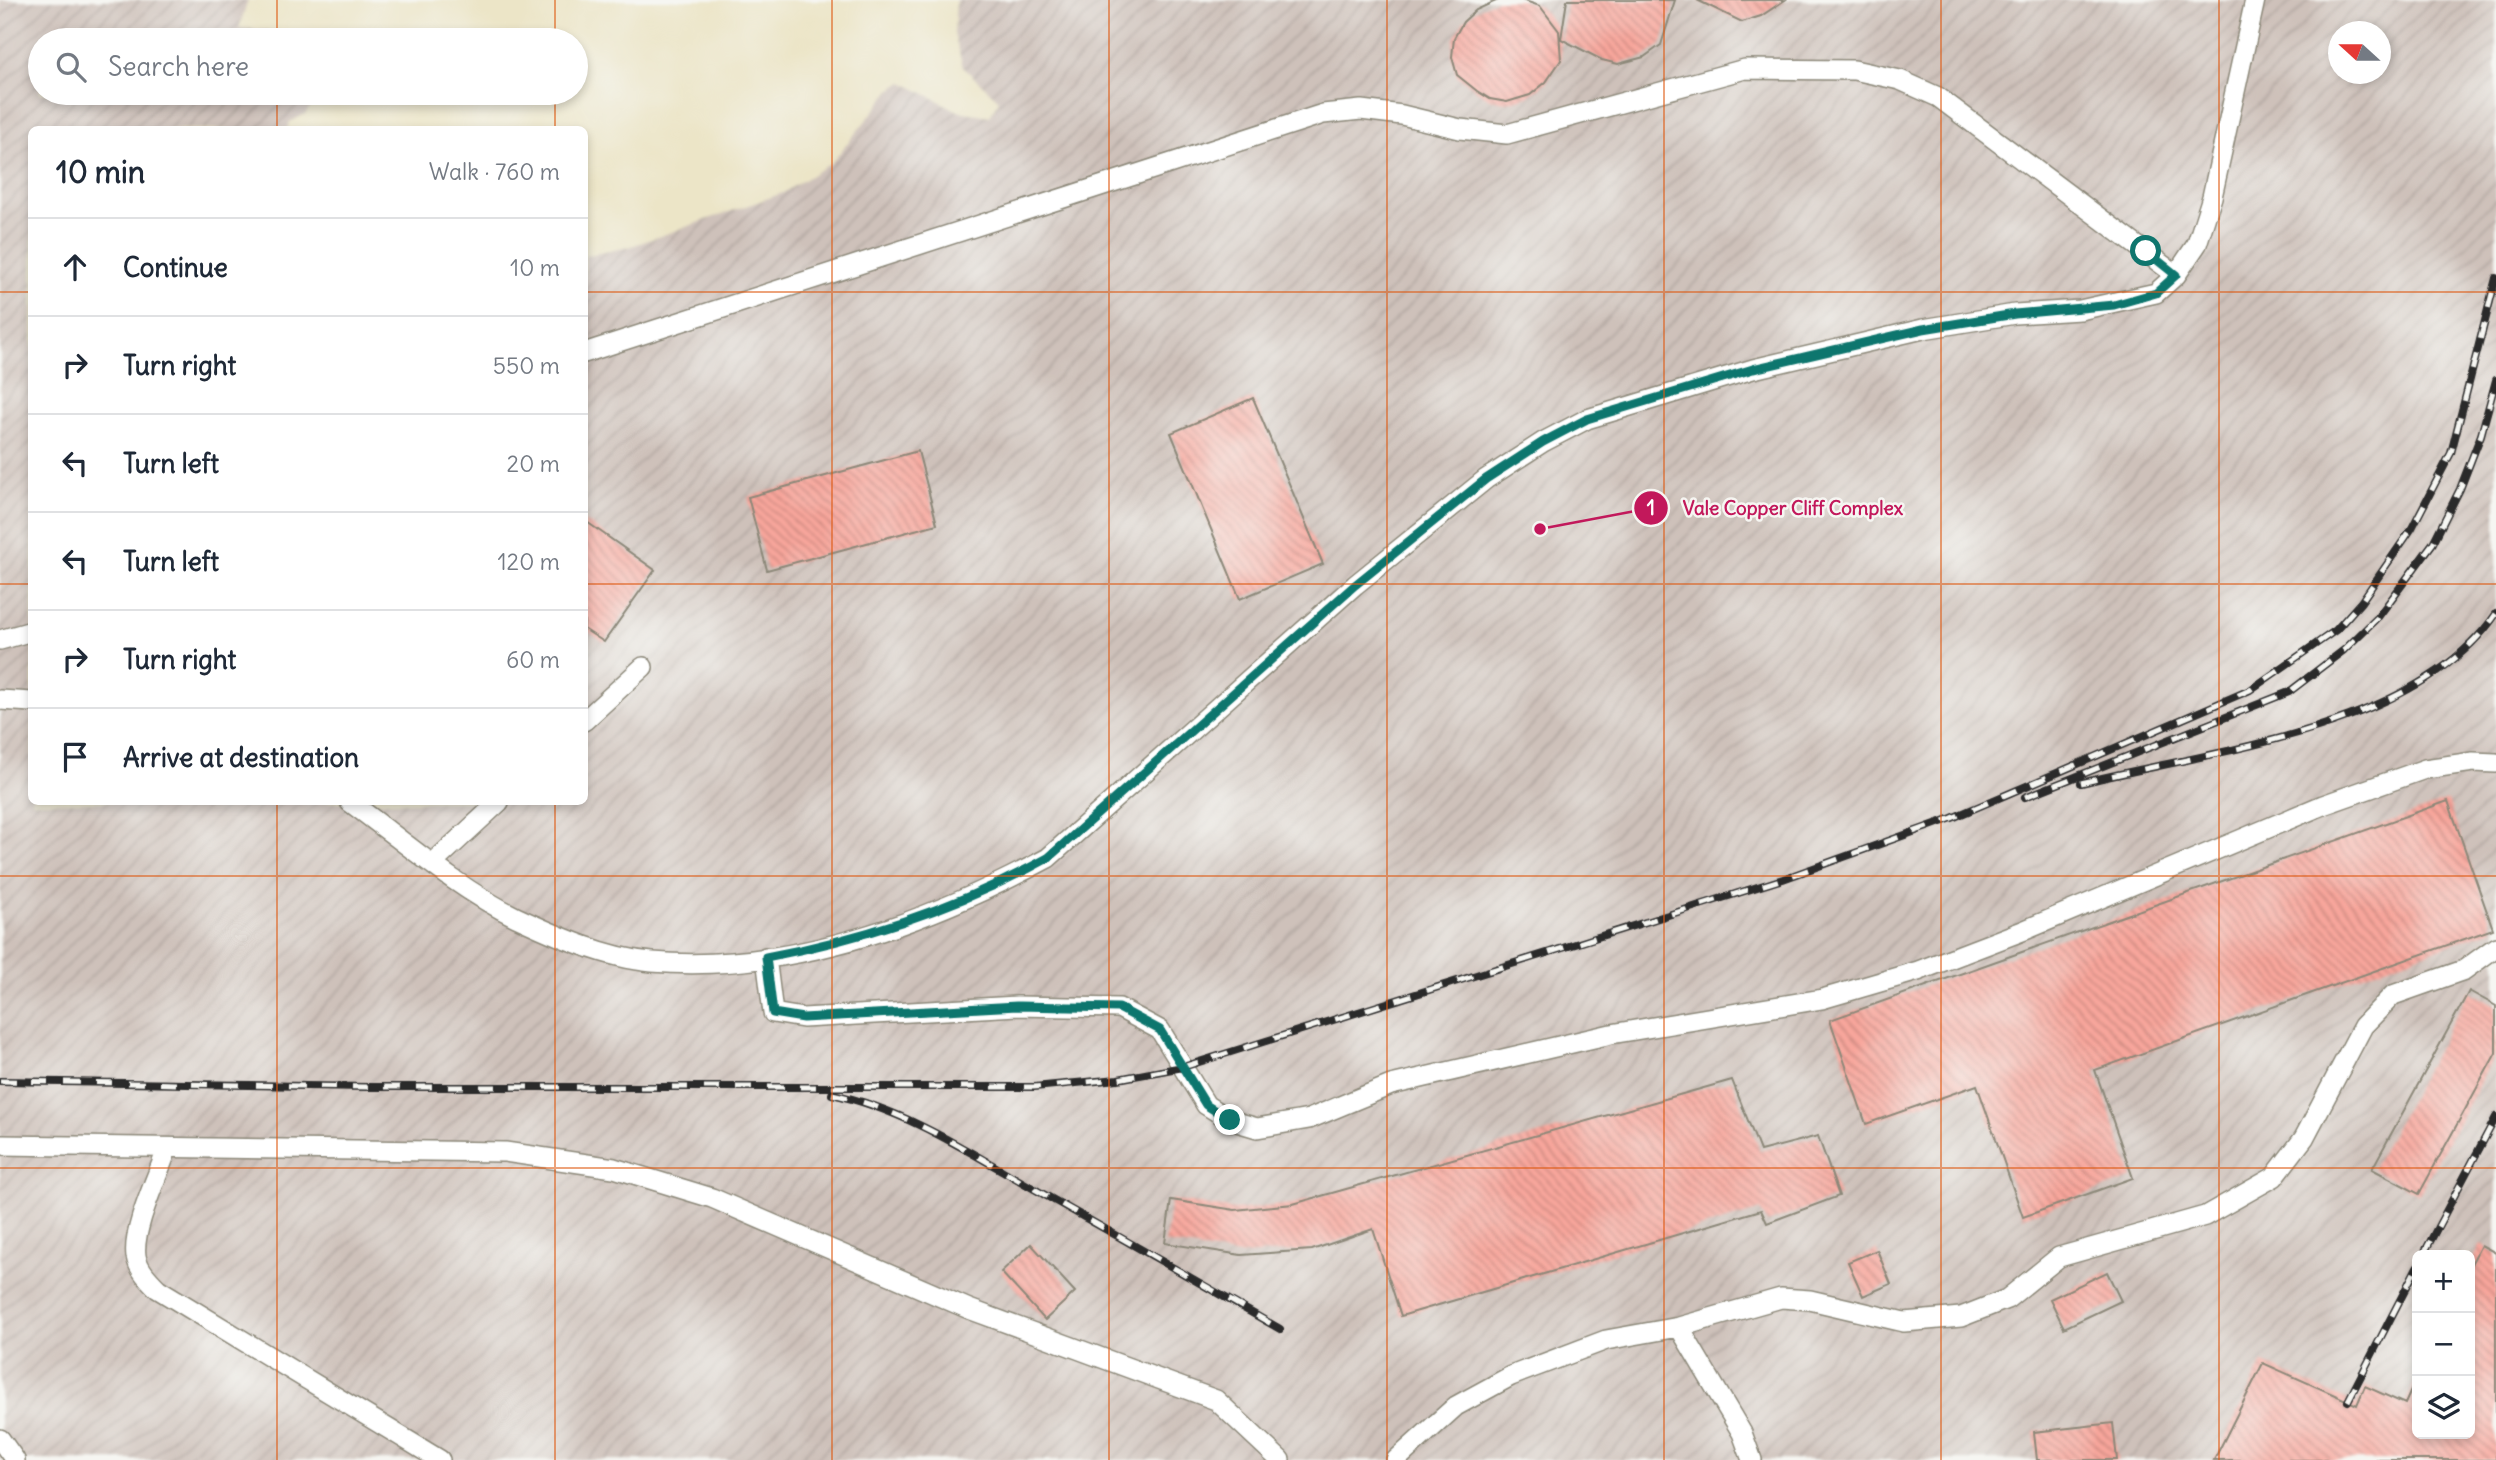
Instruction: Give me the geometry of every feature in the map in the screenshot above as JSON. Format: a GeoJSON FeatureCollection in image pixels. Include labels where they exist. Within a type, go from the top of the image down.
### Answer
{"type":"FeatureCollection","features":[{"type":"Feature","properties":{"kind":"street"},"geometry":{"type":"LineString","coordinates":[[354,805],[432,863],[514,916],[589,947],[650,962],[735,963],[834,944],[922,916],[991,889],[1048,858],[1355,585],[1486,479],[1543,442],[1587,419],[1753,369],[1923,329],[2015,314],[2114,305],[2156,293],[2176,275],[2197,244],[2212,197],[2255,0]]}},
{"type":"Feature","properties":{"kind":"street"},"geometry":{"type":"LineString","coordinates":[[588,352],[1093,186],[1323,114],[1374,112],[1460,130],[1507,134],[1745,69],[1854,70],[1899,80],[1938,97],[2176,275]]}},
{"type":"Feature","properties":{"kind":"street"},"geometry":{"type":"LineString","coordinates":[[0,640],[28,632]]}},
{"type":"Feature","properties":{"kind":"street"},"geometry":{"type":"LineString","coordinates":[[588,717],[643,667]]}},
{"type":"Feature","properties":{"kind":"street"},"geometry":{"type":"LineString","coordinates":[[0,700],[28,702]]}},
{"type":"Feature","properties":{"kind":"street"},"geometry":{"type":"LineString","coordinates":[[766,957],[773,1013],[803,1018],[1017,1006],[1119,1008],[1160,1030],[1206,1105],[1230,1120],[1258,1128],[1309,1119],[1391,1085],[1611,1034],[1822,999],[1918,971],[2025,930],[2323,804],[2425,769],[2473,762],[2496,763]]}},
{"type":"Feature","properties":{"kind":"street"},"geometry":{"type":"LineString","coordinates":[[432,863],[496,805]]}},
{"type":"Feature","properties":{"kind":"street"},"geometry":{"type":"LineString","coordinates":[[1396,1460],[1456,1406],[1511,1376],[1606,1340],[1679,1327],[1781,1298],[1810,1300],[1904,1321],[1961,1317],[2007,1299],[2059,1257],[2205,1216],[2274,1177],[2304,1138],[2363,1026],[2393,995],[2463,970],[2496,947]]}},
{"type":"Feature","properties":{"kind":"street"},"geometry":{"type":"LineString","coordinates":[[0,1145],[505,1153],[614,1168],[712,1198],[969,1310],[1216,1400],[1280,1460]]}},
{"type":"Feature","properties":{"kind":"street"},"geometry":{"type":"LineString","coordinates":[[167,1149],[137,1237],[139,1265],[150,1280],[158,1289],[440,1460]]}},
{"type":"Feature","properties":{"kind":"street"},"geometry":{"type":"LineString","coordinates":[[1679,1327],[1742,1433],[1752,1460]]}},
{"type":"Feature","properties":{"kind":"street"},"geometry":{"type":"LineString","coordinates":[[0,1439],[15,1460]]}},
{"type":"Feature","properties":{"kind":"shaded area"},"geometry":{"type":"Polygon","coordinates":[[[0,0],[248,0],[239,28],[28,28],[28,105],[312,105],[305,114],[290,122],[288,126],[28,126],[28,805],[588,805],[588,255],[629,247],[783,193],[832,162],[891,90],[903,82],[958,111],[990,116],[999,100],[963,67],[954,34],[956,0],[2496,0],[2496,1460],[0,1460],[0,0]]]}},
{"type":"Feature","properties":{"kind":"building"},"geometry":{"type":"Polygon","coordinates":[[[1498,0],[1522,0],[1540,6],[1559,31],[1561,60],[1546,82],[1530,95],[1507,102],[1490,99],[1457,75],[1452,57],[1454,38],[1463,22],[1476,10],[1498,0]]]}},
{"type":"Feature","properties":{"kind":"building"},"geometry":{"type":"Polygon","coordinates":[[[1567,0],[1675,0],[1661,45],[1644,57],[1618,64],[1602,60],[1561,39],[1567,0]]]}},
{"type":"Feature","properties":{"kind":"building"},"geometry":{"type":"Polygon","coordinates":[[[1697,0],[1785,0],[1761,16],[1742,22],[1697,0]]]}},
{"type":"Feature","properties":{"kind":"building"},"geometry":{"type":"Polygon","coordinates":[[[1253,398],[1323,564],[1240,599],[1171,433],[1253,398]]]}},
{"type":"Feature","properties":{"kind":"building"},"geometry":{"type":"Polygon","coordinates":[[[918,451],[937,524],[767,570],[748,497],[918,451]]]}},
{"type":"Feature","properties":{"kind":"building"},"geometry":{"type":"Polygon","coordinates":[[[588,523],[655,570],[604,642],[588,632],[588,523]]]}},
{"type":"Feature","properties":{"kind":"building"},"geometry":{"type":"Polygon","coordinates":[[[2448,801],[2493,929],[2095,1070],[2133,1178],[2023,1217],[1977,1085],[1866,1124],[1830,1020],[2448,801]]]}},
{"type":"Feature","properties":{"kind":"building"},"geometry":{"type":"Polygon","coordinates":[[[2469,991],[2496,1006],[2496,1053],[2419,1194],[2372,1169],[2469,991]]]}},
{"type":"Feature","properties":{"kind":"building"},"geometry":{"type":"Polygon","coordinates":[[[1732,1080],[1760,1151],[1818,1136],[1839,1196],[1767,1223],[1761,1210],[1401,1316],[1373,1229],[1312,1250],[1241,1255],[1165,1243],[1171,1200],[1235,1210],[1293,1204],[1732,1080]]]}},
{"type":"Feature","properties":{"kind":"building"},"geometry":{"type":"Polygon","coordinates":[[[1031,1244],[1075,1292],[1045,1320],[1001,1272],[1031,1244]]]}},
{"type":"Feature","properties":{"kind":"building"},"geometry":{"type":"Polygon","coordinates":[[[2481,1245],[2496,1253],[2496,1460],[2214,1460],[2263,1363],[2357,1405],[2365,1386],[2405,1404],[2412,1388],[2412,1439],[2475,1439],[2475,1256],[2481,1245]]]}},
{"type":"Feature","properties":{"kind":"building"},"geometry":{"type":"Polygon","coordinates":[[[1877,1250],[1891,1284],[1863,1296],[1848,1262],[1877,1250]]]}},
{"type":"Feature","properties":{"kind":"building"},"geometry":{"type":"Polygon","coordinates":[[[2107,1272],[2121,1301],[2064,1328],[2050,1299],[2107,1272]]]}},
{"type":"Feature","properties":{"kind":"building"},"geometry":{"type":"Polygon","coordinates":[[[2113,1423],[2117,1460],[2037,1460],[2034,1432],[2113,1423]]]}},
{"type":"Feature","properties":{"kind":"railway"},"geometry":{"type":"LineString","coordinates":[[0,1081],[367,1087],[1034,1087],[1118,1079],[1183,1067],[1783,879],[1952,818],[2250,690],[2336,630],[2361,602],[2412,528],[2451,453],[2496,278]]}},
{"type":"Feature","properties":{"kind":"railway"},"geometry":{"type":"LineString","coordinates":[[2025,797],[2289,692],[2344,650],[2378,617],[2433,543],[2460,489],[2481,435],[2496,380]]}},
{"type":"Feature","properties":{"kind":"railway"},"geometry":{"type":"LineString","coordinates":[[2081,783],[2248,746],[2307,730],[2364,710],[2416,685],[2460,654],[2496,614]]}},
{"type":"Feature","properties":{"kind":"railway"},"geometry":{"type":"LineString","coordinates":[[832,1094],[884,1110],[934,1132],[1280,1329]]}},
{"type":"Feature","properties":{"kind":"railway"},"geometry":{"type":"LineString","coordinates":[[2426,1250],[2496,1117]]}},
{"type":"Feature","properties":{"kind":"railway"},"geometry":{"type":"LineString","coordinates":[[2348,1401],[2412,1277]]}},
{"type":"Feature","properties":{"kind":"place","name":"Vale Copper Cliff Complex"},"geometry":{"type":"Point","coordinates":[1540,529]}},
{"type":"Feature","properties":{"kind":"route"},"geometry":{"type":"LineString","coordinates":[[1230,1120],[1206,1105],[1160,1030],[1143,1018],[1119,1008],[1017,1006],[803,1018],[773,1013],[766,957],[834,944],[922,916],[991,889],[1048,858],[1109,807],[1355,585],[1486,479],[1543,442],[1587,419],[1753,369],[1923,329],[2015,314],[2114,305],[2156,293],[2176,275],[2146,251]]}}]}
